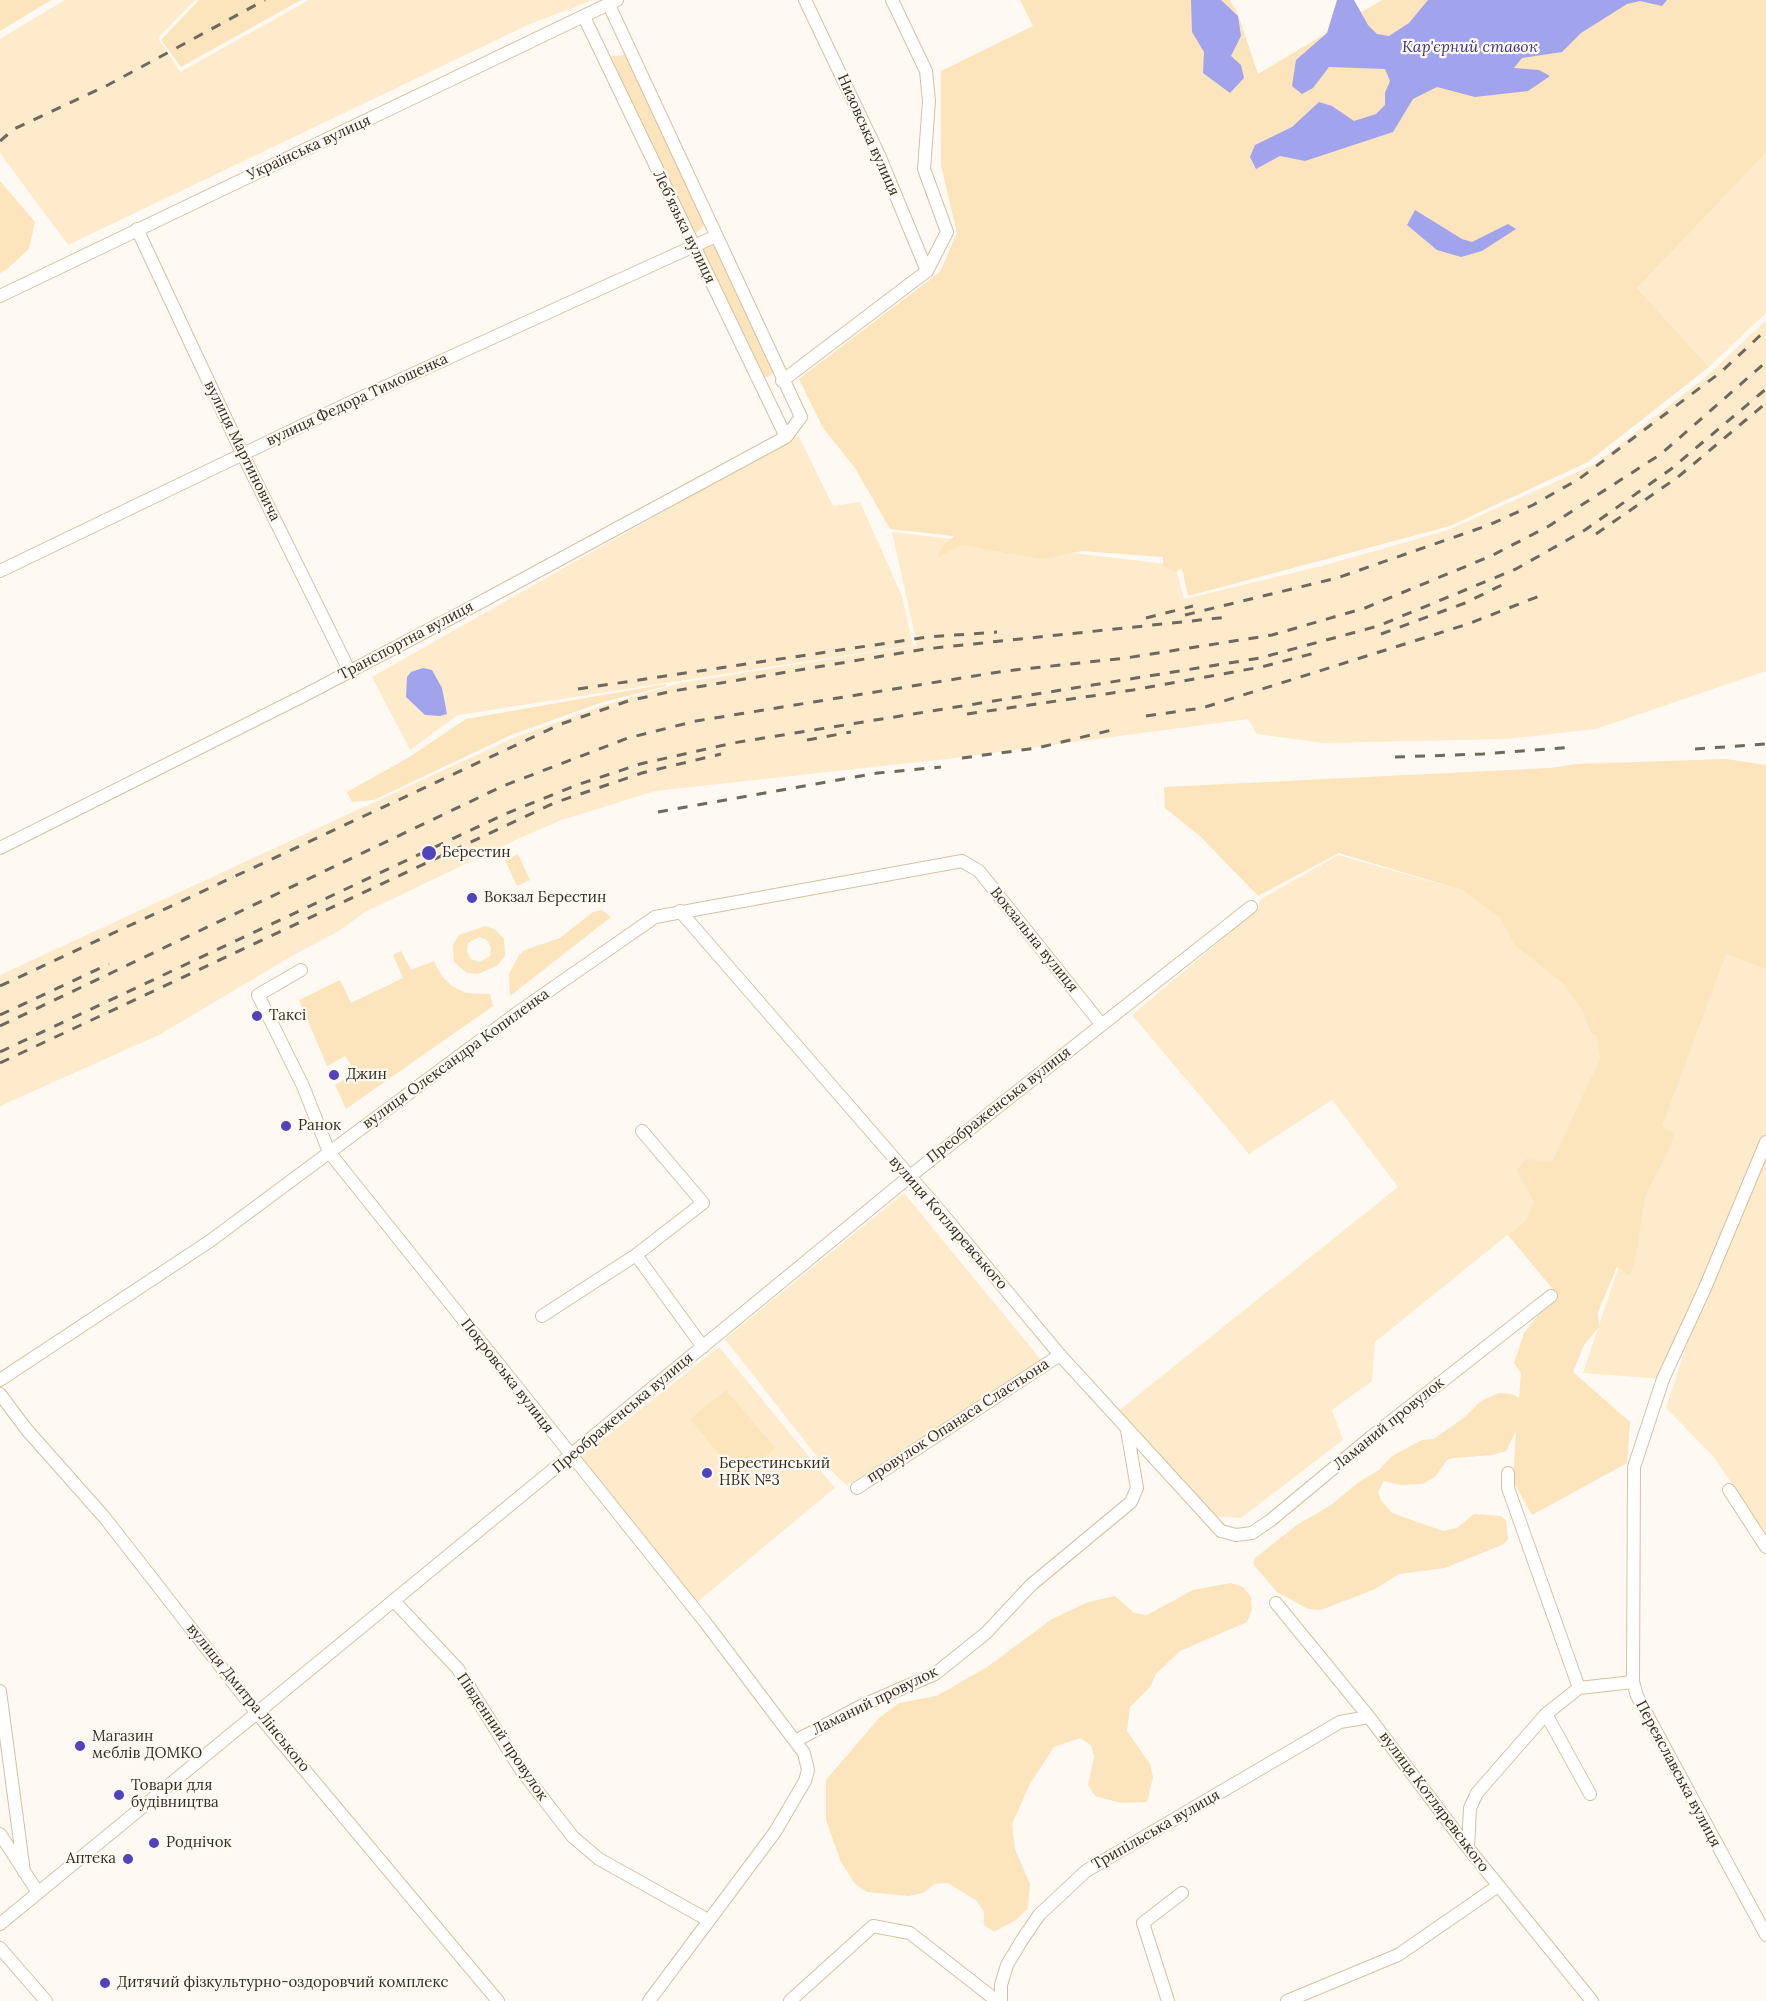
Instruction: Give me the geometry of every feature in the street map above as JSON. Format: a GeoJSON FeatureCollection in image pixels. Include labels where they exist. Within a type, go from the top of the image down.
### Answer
{"type":"FeatureCollection","features":[{"type":"Feature","properties":{"kind":"street","name":"Низовська вулиця"},"geometry":{"type":"LineString","coordinates":[[805,0],[879,155],[927,271]]}},
{"type":"Feature","properties":{"kind":"street"},"geometry":{"type":"LineString","coordinates":[[782,381],[927,271],[947,232],[924,169],[929,101],[926,71],[892,0]]}},
{"type":"Feature","properties":{"kind":"street","name":"Українська вулиця"},"geometry":{"type":"LineString","coordinates":[[0,296],[613,3]]}},
{"type":"Feature","properties":{"kind":"street","name":"Леб'язька вулиця"},"geometry":{"type":"LineString","coordinates":[[613,3],[716,236],[782,381],[801,417]]}},
{"type":"Feature","properties":{"kind":"street","name":"Леб'язька вулиця"},"geometry":{"type":"LineString","coordinates":[[584,17],[692,247],[786,436]]}},
{"type":"Feature","properties":{"kind":"street","name":"вулиця Мартиновича"},"geometry":{"type":"LineString","coordinates":[[137,230],[242,453],[350,672]]}},
{"type":"Feature","properties":{"kind":"street","name":"вулиця Федора Тимошенка"},"geometry":{"type":"LineString","coordinates":[[0,571],[242,453],[716,236]]}},
{"type":"Feature","properties":{"kind":"street","name":"Транспортна вулиця"},"geometry":{"type":"LineString","coordinates":[[0,848],[350,672],[786,436],[801,417]]}},
{"type":"Feature","properties":{"kind":"street","name":"вулиця Олександра Копиленка"},"geometry":{"type":"LineString","coordinates":[[0,1380],[210,1241],[329,1152],[655,917],[962,861]]}},
{"type":"Feature","properties":{"kind":"street","name":"Вокзальна вулиця"},"geometry":{"type":"LineString","coordinates":[[962,861],[979,871],[1101,1024]]}},
{"type":"Feature","properties":{"kind":"street","name":"Преображенська вулиця"},"geometry":{"type":"LineString","coordinates":[[0,1924],[37,1891],[571,1457],[909,1177],[1251,907]]}},
{"type":"Feature","properties":{"kind":"street","name":"вулиця Котляревського"},"geometry":{"type":"LineString","coordinates":[[680,911],[1060,1355],[1221,1532]]}},
{"type":"Feature","properties":{"kind":"street","name":"Покровська вулиця"},"geometry":{"type":"LineString","coordinates":[[301,969],[258,995],[303,1086],[329,1152],[797,1740]]}},
{"type":"Feature","properties":{"kind":"street"},"geometry":{"type":"LineString","coordinates":[[542,1316],[636,1255],[703,1203],[642,1131]]}},
{"type":"Feature","properties":{"kind":"street","name":"Переяславська вулиця"},"geometry":{"type":"LineString","coordinates":[[1766,1142],[1705,1288],[1663,1379],[1634,1467],[1634,1682],[1637,1696],[1766,1935]]}},
{"type":"Feature","properties":{"kind":"street"},"geometry":{"type":"LineString","coordinates":[[636,1255],[703,1347]]}},
{"type":"Feature","properties":{"kind":"street","name":"Ламаний провулок"},"geometry":{"type":"LineString","coordinates":[[1221,1532],[1236,1535],[1252,1533],[1271,1520],[1371,1437],[1551,1296]]}},
{"type":"Feature","properties":{"kind":"street","name":"провулок Опанаса Сластьона"},"geometry":{"type":"LineString","coordinates":[[857,1488],[1060,1355]]}},
{"type":"Feature","properties":{"kind":"street","name":"вулиця Дмитра Лінського"},"geometry":{"type":"LineString","coordinates":[[0,1394],[27,1430],[105,1518],[256,1712],[498,2001]]}},
{"type":"Feature","properties":{"kind":"street","name":"Ламаний провулок"},"geometry":{"type":"LineString","coordinates":[[649,2001],[775,1832],[805,1780],[807,1761],[797,1740],[863,1705],[935,1674],[986,1633],[1031,1585],[1131,1502],[1137,1488],[1126,1430]]}},
{"type":"Feature","properties":{"kind":"street"},"geometry":{"type":"LineString","coordinates":[[1508,1473],[1508,1488],[1579,1688]]}},
{"type":"Feature","properties":{"kind":"street"},"geometry":{"type":"LineString","coordinates":[[1729,1490],[1766,1547]]}},
{"type":"Feature","properties":{"kind":"street","name":"Південний провулок"},"geometry":{"type":"LineString","coordinates":[[394,1601],[458,1669],[521,1770],[573,1837],[599,1859],[708,1920]]}},
{"type":"Feature","properties":{"kind":"street","name":"вулиця Котляревського"},"geometry":{"type":"LineString","coordinates":[[1276,1603],[1369,1717],[1498,1886],[1592,2001]]}},
{"type":"Feature","properties":{"kind":"street"},"geometry":{"type":"LineString","coordinates":[[1468,1848],[1470,1808],[1477,1793],[1546,1714],[1579,1688],[1634,1682]]}},
{"type":"Feature","properties":{"kind":"street"},"geometry":{"type":"LineString","coordinates":[[0,1691],[24,1872]]}},
{"type":"Feature","properties":{"kind":"street"},"geometry":{"type":"LineString","coordinates":[[1546,1714],[1590,1794]]}},
{"type":"Feature","properties":{"kind":"street","name":"Трипільська вулиця"},"geometry":{"type":"LineString","coordinates":[[999,2001],[1007,1965],[1039,1915],[1086,1871],[1340,1722],[1369,1717]]}},
{"type":"Feature","properties":{"kind":"street"},"geometry":{"type":"LineString","coordinates":[[0,1834],[37,1891]]}},
{"type":"Feature","properties":{"kind":"street"},"geometry":{"type":"LineString","coordinates":[[1287,2001],[1398,1955],[1498,1886]]}},
{"type":"Feature","properties":{"kind":"street"},"geometry":{"type":"LineString","coordinates":[[1168,2001],[1143,1923],[1182,1893]]}},
{"type":"Feature","properties":{"kind":"street"},"geometry":{"type":"LineString","coordinates":[[790,2001],[873,1926],[910,1933],[999,2001]]}},
{"type":"Feature","properties":{"kind":"street"},"geometry":{"type":"LineString","coordinates":[[0,1948],[46,2001]]}},
{"type":"Feature","properties":{"kind":"shaded area"},"geometry":{"type":"Polygon","coordinates":[[[0,0],[51,0],[0,31],[0,0]]]}},
{"type":"Feature","properties":{"kind":"shaded area"},"geometry":{"type":"Polygon","coordinates":[[[65,0],[195,0],[158,38],[180,72],[309,0],[593,0],[530,24],[68,245],[0,153],[0,39],[65,0]]]}},
{"type":"Feature","properties":{"kind":"shaded area"},"geometry":{"type":"Polygon","coordinates":[[[199,0],[301,0],[181,67],[161,40],[199,0]]]}},
{"type":"Feature","properties":{"kind":"shaded area"},"geometry":{"type":"Polygon","coordinates":[[[1020,0],[1230,0],[1238,14],[1258,74],[1382,0],[1766,0],[1766,153],[1637,288],[1709,367],[1588,462],[1450,526],[1188,596],[1182,568],[1174,572],[1163,565],[1163,557],[1082,551],[1042,559],[961,545],[937,558],[942,547],[954,536],[890,529],[855,468],[823,428],[799,379],[940,272],[957,233],[941,165],[941,71],[1033,26],[1020,0]]]}},
{"type":"Feature","properties":{"kind":"shaded area"},"geometry":{"type":"Polygon","coordinates":[[[626,55],[705,225],[695,234],[681,214],[611,56],[626,55]]]}},
{"type":"Feature","properties":{"kind":"shaded area"},"geometry":{"type":"Polygon","coordinates":[[[1766,153],[1766,313],[1709,367],[1637,288],[1766,153]]]}},
{"type":"Feature","properties":{"kind":"shaded area"},"geometry":{"type":"Polygon","coordinates":[[[0,181],[35,222],[29,249],[0,273],[0,181]]]}},
{"type":"Feature","properties":{"kind":"shaded area"},"geometry":{"type":"Polygon","coordinates":[[[713,243],[774,372],[768,377],[761,378],[701,248],[713,243]]]}},
{"type":"Feature","properties":{"kind":"shaded area"},"geometry":{"type":"Polygon","coordinates":[[[1766,320],[1766,671],[1596,729],[1507,739],[1323,743],[1257,734],[1248,719],[947,759],[655,791],[559,821],[365,912],[339,931],[292,956],[159,1035],[0,1106],[0,975],[513,738],[601,706],[680,683],[917,645],[892,532],[1175,565],[1184,599],[1322,566],[1448,530],[1595,464],[1709,374],[1766,320]]]}},
{"type":"Feature","properties":{"kind":"shaded area"},"geometry":{"type":"Polygon","coordinates":[[[798,435],[833,506],[860,502],[902,596],[913,645],[458,715],[410,750],[372,677],[798,435]]]}},
{"type":"Feature","properties":{"kind":"shaded area"},"geometry":{"type":"Polygon","coordinates":[[[666,684],[666,686],[600,703],[511,735],[374,800],[352,802],[347,792],[408,758],[466,719],[666,684]]]}},
{"type":"Feature","properties":{"kind":"shaded area"},"geometry":{"type":"Polygon","coordinates":[[[1726,759],[1766,765],[1766,969],[1726,954],[1662,1126],[1674,1133],[1671,1146],[1645,1196],[1635,1263],[1629,1275],[1617,1267],[1598,1312],[1599,1327],[1584,1345],[1573,1372],[1630,1422],[1627,1463],[1532,1515],[1513,1481],[1516,1431],[1506,1451],[1492,1455],[1447,1460],[1435,1477],[1422,1484],[1400,1485],[1384,1481],[1378,1492],[1381,1500],[1392,1513],[1443,1531],[1457,1528],[1474,1514],[1501,1516],[1506,1520],[1508,1539],[1504,1544],[1445,1568],[1399,1574],[1375,1589],[1321,1610],[1308,1609],[1277,1592],[1253,1564],[1255,1558],[1297,1525],[1331,1505],[1359,1482],[1379,1470],[1392,1456],[1422,1440],[1434,1439],[1466,1416],[1481,1401],[1499,1393],[1512,1394],[1519,1398],[1521,1373],[1514,1363],[1524,1333],[1556,1293],[1508,1235],[1526,1220],[1534,1202],[1517,1170],[1526,1159],[1552,1162],[1600,1058],[1596,1035],[1591,1033],[1584,1013],[1564,984],[1516,946],[1499,917],[1462,890],[1339,853],[1258,896],[1201,837],[1165,808],[1164,787],[1550,768],[1576,764],[1726,759]]]}},
{"type":"Feature","properties":{"kind":"shaded area"},"geometry":{"type":"Polygon","coordinates":[[[518,854],[530,880],[517,886],[505,860],[518,854]]]}},
{"type":"Feature","properties":{"kind":"shaded area"},"geometry":{"type":"Polygon","coordinates":[[[1338,855],[1483,896],[1591,1002],[1600,1058],[1526,1220],[1375,1342],[1372,1381],[1332,1410],[1343,1440],[1241,1518],[1214,1516],[1117,1412],[1398,1187],[1332,1100],[1249,1154],[1132,1015],[1258,909],[1261,899],[1338,855]]]}},
{"type":"Feature","properties":{"kind":"shaded area"},"geometry":{"type":"Polygon","coordinates":[[[602,910],[611,917],[510,996],[509,974],[519,955],[525,950],[560,938],[593,912],[602,910]]]}},
{"type":"Feature","properties":{"kind":"shaded area"},"geometry":{"type":"Polygon","coordinates":[[[485,926],[496,930],[504,939],[505,956],[498,965],[478,974],[467,973],[454,962],[453,945],[459,935],[485,926]],[[479,937],[468,943],[467,952],[471,959],[479,962],[490,956],[491,948],[487,940],[479,937]]]}},
{"type":"Feature","properties":{"kind":"shaded area"},"geometry":{"type":"Polygon","coordinates":[[[401,951],[411,970],[434,961],[441,975],[452,986],[466,993],[490,994],[493,1006],[346,1109],[335,1085],[356,1072],[345,1056],[327,1066],[299,1000],[340,980],[351,1003],[403,978],[393,955],[401,951]]]}},
{"type":"Feature","properties":{"kind":"shaded area"},"geometry":{"type":"Polygon","coordinates":[[[1726,953],[1766,969],[1766,1534],[1713,1456],[1666,1408],[1703,1295],[1663,1379],[1583,1373],[1625,1248],[1666,1112],[1726,953]]]}},
{"type":"Feature","properties":{"kind":"shaded area"},"geometry":{"type":"Polygon","coordinates":[[[904,1193],[1042,1361],[847,1486],[817,1457],[725,1339],[904,1193]]]}},
{"type":"Feature","properties":{"kind":"shaded area","name":"Берестинський НВК №3"},"geometry":{"type":"Polygon","coordinates":[[[719,1347],[835,1488],[695,1604],[579,1458],[719,1347]]]}},
{"type":"Feature","properties":{"kind":"shaded area"},"geometry":{"type":"Polygon","coordinates":[[[726,1390],[775,1448],[739,1478],[690,1419],[726,1390]]]}},
{"type":"Feature","properties":{"kind":"shaded area"},"geometry":{"type":"Polygon","coordinates":[[[1231,1583],[1243,1587],[1251,1597],[1252,1610],[1247,1622],[1180,1651],[1156,1674],[1150,1687],[1130,1707],[1127,1731],[1150,1764],[1153,1777],[1147,1802],[1121,1803],[1095,1796],[1088,1785],[1094,1757],[1091,1745],[1080,1738],[1054,1747],[1030,1784],[1012,1824],[1015,1849],[1030,1884],[1028,1908],[1016,1920],[994,1932],[984,1925],[984,1912],[977,1901],[948,1883],[935,1884],[923,1893],[909,1896],[867,1892],[855,1884],[841,1862],[826,1820],[826,1780],[879,1718],[899,1703],[936,1696],[949,1689],[987,1667],[1052,1619],[1088,1602],[1115,1596],[1134,1613],[1147,1615],[1193,1590],[1231,1583]]]}},
{"type":"Feature","properties":{"kind":"water"},"geometry":{"type":"Polygon","coordinates":[[[1191,0],[1221,0],[1238,16],[1241,36],[1231,56],[1241,65],[1244,78],[1230,93],[1203,73],[1204,52],[1192,32],[1191,0]]]}},
{"type":"Feature","properties":{"kind":"water","name":"Кар'єрний ставок"},"geometry":{"type":"Polygon","coordinates":[[[1337,0],[1354,0],[1368,25],[1377,34],[1389,36],[1409,23],[1428,0],[1667,0],[1662,6],[1640,1],[1627,4],[1581,33],[1562,52],[1522,58],[1514,68],[1539,70],[1550,76],[1528,91],[1475,97],[1437,87],[1413,99],[1393,132],[1305,161],[1280,156],[1256,169],[1250,157],[1255,145],[1292,127],[1319,102],[1332,106],[1354,121],[1376,114],[1385,105],[1385,93],[1390,81],[1385,69],[1329,67],[1313,88],[1302,94],[1292,86],[1296,60],[1327,33],[1337,0]]]}},
{"type":"Feature","properties":{"kind":"water"},"geometry":{"type":"Polygon","coordinates":[[[1415,210],[1462,239],[1472,242],[1508,224],[1516,229],[1482,251],[1461,257],[1437,250],[1407,225],[1415,210]]]}},
{"type":"Feature","properties":{"kind":"water"},"geometry":{"type":"Polygon","coordinates":[[[423,668],[432,670],[442,688],[447,714],[425,715],[406,697],[407,677],[411,672],[423,668]]]}},
{"type":"Feature","properties":{"kind":"railway"},"geometry":{"type":"LineString","coordinates":[[0,141],[14,129],[108,85],[265,0]]}},
{"type":"Feature","properties":{"kind":"railway"},"geometry":{"type":"LineString","coordinates":[[1185,615],[1337,578],[1489,525],[1533,505],[1579,479],[1721,372],[1766,330]]}},
{"type":"Feature","properties":{"kind":"railway"},"geometry":{"type":"LineString","coordinates":[[0,1026],[503,786],[628,738],[696,721],[1005,671],[1126,658],[1272,635],[1365,608],[1491,556],[1549,526],[1661,454],[1766,362]]}},
{"type":"Feature","properties":{"kind":"railway"},"geometry":{"type":"LineString","coordinates":[[0,1052],[505,814],[577,785],[640,764],[733,743],[1260,658],[1378,626],[1516,569],[1585,530],[1671,469],[1766,389]]}},
{"type":"Feature","properties":{"kind":"railway"},"geometry":{"type":"LineString","coordinates":[[1596,534],[1678,477],[1766,403]]}},
{"type":"Feature","properties":{"kind":"railway"},"geometry":{"type":"LineString","coordinates":[[1381,634],[1465,603],[1506,583]]}},
{"type":"Feature","properties":{"kind":"railway"},"geometry":{"type":"LineString","coordinates":[[1146,716],[1202,708],[1468,624],[1542,595]]}},
{"type":"Feature","properties":{"kind":"railway"},"geometry":{"type":"LineString","coordinates":[[1146,618],[1193,606]]}},
{"type":"Feature","properties":{"kind":"railway"},"geometry":{"type":"LineString","coordinates":[[0,986],[561,724],[628,701],[673,691],[925,649],[1229,617]]}},
{"type":"Feature","properties":{"kind":"railway"},"geometry":{"type":"LineString","coordinates":[[578,689],[928,637],[997,632]]}},
{"type":"Feature","properties":{"kind":"railway"},"geometry":{"type":"LineString","coordinates":[[967,714],[1133,690],[1261,667],[1315,653]]}},
{"type":"Feature","properties":{"kind":"railway"},"geometry":{"type":"LineString","coordinates":[[962,758],[1037,748],[1112,730]]}},
{"type":"Feature","properties":{"kind":"railway"},"geometry":{"type":"LineString","coordinates":[[807,740],[851,732]]}},
{"type":"Feature","properties":{"kind":"railway"},"geometry":{"type":"LineString","coordinates":[[1695,749],[1766,744]]}},
{"type":"Feature","properties":{"kind":"railway"},"geometry":{"type":"LineString","coordinates":[[1395,757],[1483,754],[1574,747]]}},
{"type":"Feature","properties":{"kind":"railway"},"geometry":{"type":"LineString","coordinates":[[0,1063],[554,803],[642,773],[721,754]]}},
{"type":"Feature","properties":{"kind":"railway"},"geometry":{"type":"LineString","coordinates":[[658,812],[878,773],[941,767]]}},
{"type":"Feature","properties":{"kind":"railway"},"geometry":{"type":"LineString","coordinates":[[0,1015],[109,964]]}},
{"type":"Feature","properties":{"kind":"place","name":"Берестин"},"geometry":{"type":"Point","coordinates":[429,853]}},
{"type":"Feature","properties":{"kind":"place","name":"Вокзал Берестин"},"geometry":{"type":"Point","coordinates":[472,898]}},
{"type":"Feature","properties":{"kind":"place","name":"Таксі"},"geometry":{"type":"Point","coordinates":[257,1016]}},
{"type":"Feature","properties":{"kind":"place","name":"Джин"},"geometry":{"type":"Point","coordinates":[334,1075]}},
{"type":"Feature","properties":{"kind":"place","name":"Ранок"},"geometry":{"type":"Point","coordinates":[286,1126]}},
{"type":"Feature","properties":{"kind":"place","name":"Берестинський НВК №3"},"geometry":{"type":"Point","coordinates":[707,1473]}},
{"type":"Feature","properties":{"kind":"place","name":"Магазин меблів ДОМКО"},"geometry":{"type":"Point","coordinates":[80,1746]}},
{"type":"Feature","properties":{"kind":"place","name":"Товари для будівництва"},"geometry":{"type":"Point","coordinates":[119,1795]}},
{"type":"Feature","properties":{"kind":"place","name":"Роднічок"},"geometry":{"type":"Point","coordinates":[154,1843]}},
{"type":"Feature","properties":{"kind":"place","name":"Аптека"},"geometry":{"type":"Point","coordinates":[128,1859]}},
{"type":"Feature","properties":{"kind":"place","name":"Дитячий фізкультурно-оздоровчий комплекс"},"geometry":{"type":"Point","coordinates":[105,1983]}}]}
